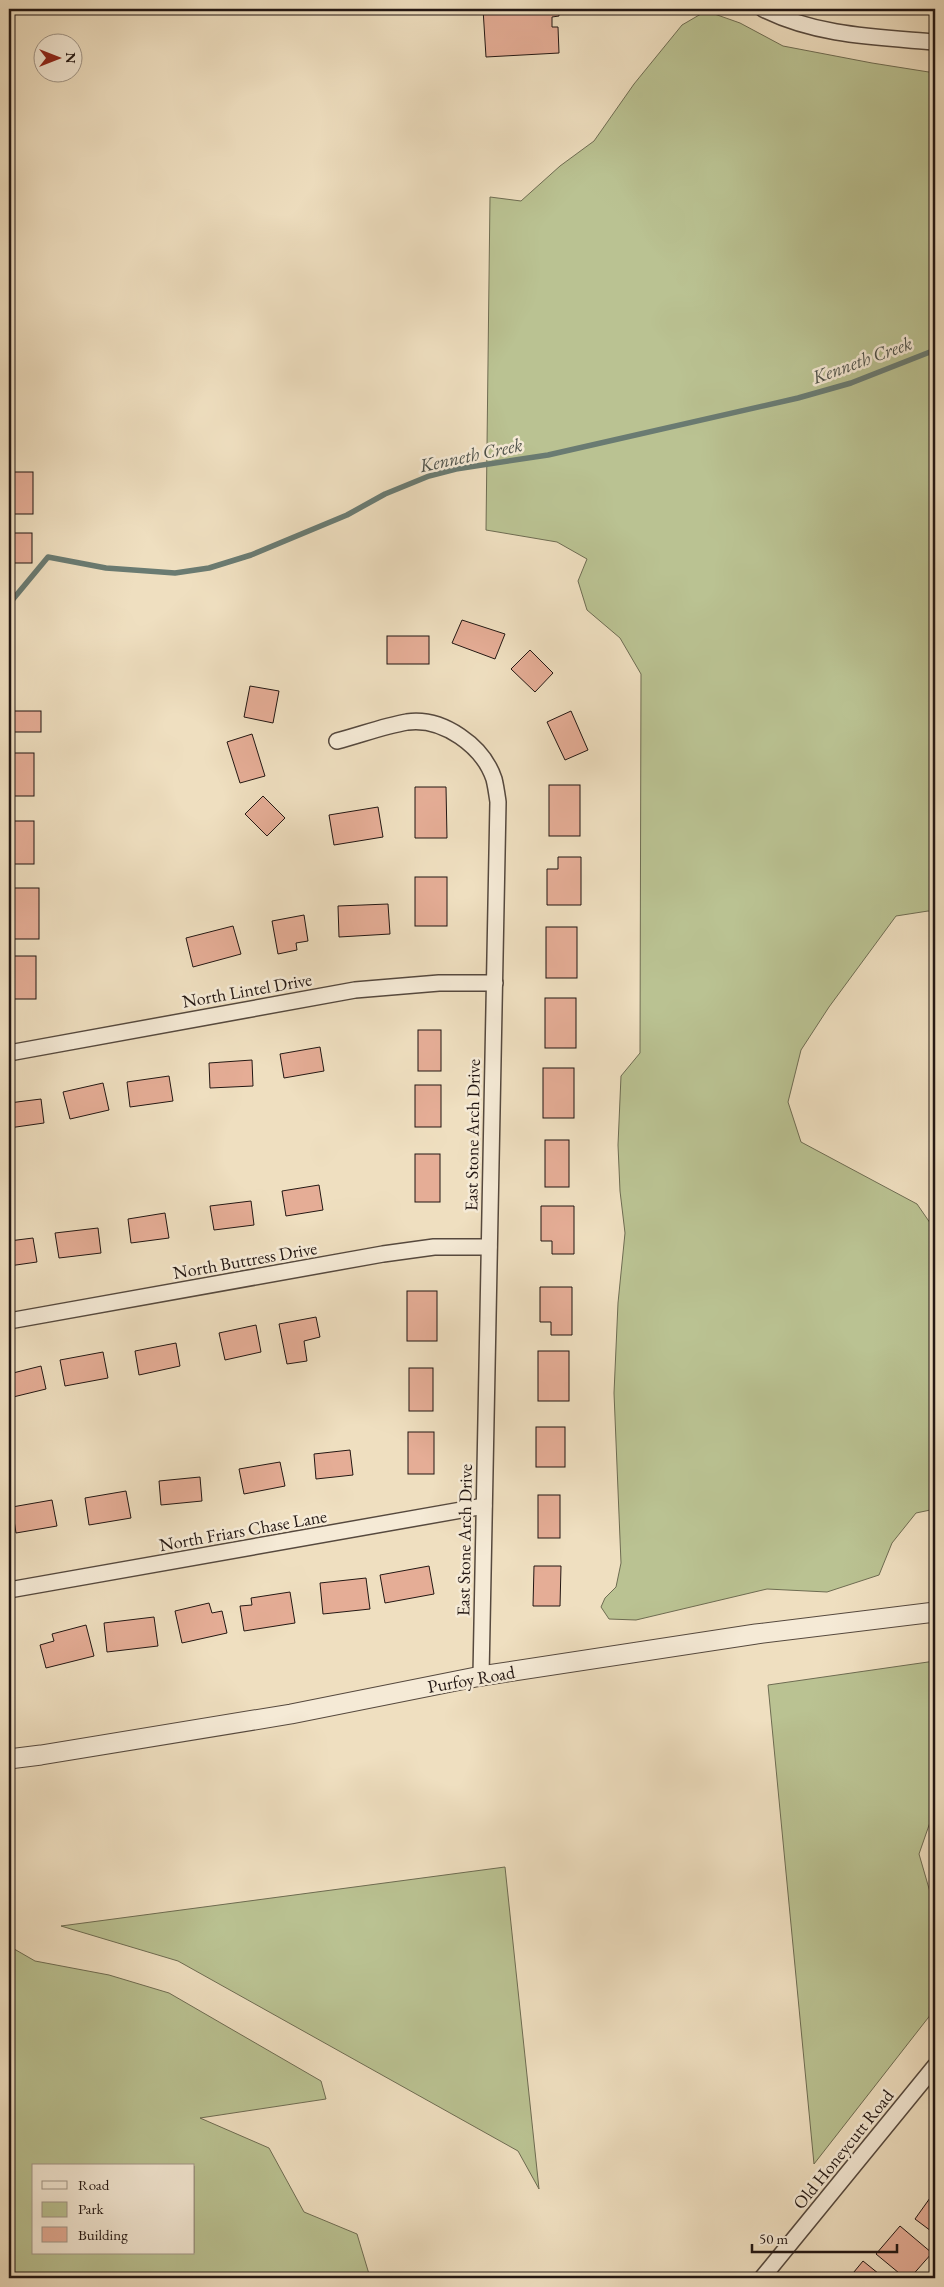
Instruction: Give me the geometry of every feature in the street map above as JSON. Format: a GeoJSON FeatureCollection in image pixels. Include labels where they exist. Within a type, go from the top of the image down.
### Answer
{"type":"FeatureCollection","features":[{"type":"Feature","properties":{"kind":"street"},"geometry":{"type":"LineString","coordinates":[[763,9],[802,25],[833,32],[935,42]]}},
{"type":"Feature","properties":{"kind":"street","name":"East Stone Arch Drive"},"geometry":{"type":"LineString","coordinates":[[337,741],[408,722],[423,722],[453,732],[470,743],[484,761],[494,779],[498,802],[481,1676]]}},
{"type":"Feature","properties":{"kind":"street","name":"North Lintel Drive"},"geometry":{"type":"LineString","coordinates":[[9,1053],[355,990],[439,982],[495,983]]}},
{"type":"Feature","properties":{"kind":"street","name":"North Buttress Drive"},"geometry":{"type":"LineString","coordinates":[[9,1321],[383,1254],[434,1247],[488,1247]]}},
{"type":"Feature","properties":{"kind":"street","name":"North Friars Chase Lane"},"geometry":{"type":"LineString","coordinates":[[9,1590],[484,1506]]}},
{"type":"Feature","properties":{"kind":"street","name":"Purfoy Road"},"geometry":{"type":"LineString","coordinates":[[9,1759],[50,1754],[291,1714],[481,1676],[756,1634],[935,1612]]}},
{"type":"Feature","properties":{"kind":"street","name":"Old Honeycutt Road"},"geometry":{"type":"LineString","coordinates":[[762,2278],[935,2066]]}},
{"type":"Feature","properties":{"kind":"green space"},"geometry":{"type":"Polygon","coordinates":[[[706,11],[740,23],[783,46],[935,73],[935,912],[928,911],[896,916],[829,1007],[801,1050],[788,1102],[801,1142],[917,1204],[935,1230],[935,1509],[916,1513],[892,1543],[879,1575],[827,1592],[767,1589],[636,1620],[609,1619],[601,1607],[605,1598],[616,1587],[621,1563],[614,1393],[618,1303],[625,1233],[620,1191],[618,1145],[621,1076],[640,1053],[641,674],[620,638],[587,610],[578,581],[587,559],[557,542],[486,530],[490,197],[521,201],[560,166],[594,141],[634,84],[682,25],[706,11]]]}},
{"type":"Feature","properties":{"kind":"green space"},"geometry":{"type":"Polygon","coordinates":[[[935,1661],[935,1808],[919,1854],[930,1892],[935,1895],[935,2009],[814,2164],[768,1685],[935,1661]]]}},
{"type":"Feature","properties":{"kind":"green space"},"geometry":{"type":"Polygon","coordinates":[[[505,1867],[539,2189],[518,2151],[178,1961],[61,1926],[505,1867]]]}},
{"type":"Feature","properties":{"kind":"green space"},"geometry":{"type":"Polygon","coordinates":[[[9,1946],[35,1961],[109,1975],[169,1993],[321,2081],[326,2099],[200,2118],[269,2148],[304,2212],[357,2234],[369,2274],[365,2278],[9,2278],[9,1946]]]}},
{"type":"Feature","properties":{"kind":"building"},"geometry":{"type":"Polygon","coordinates":[[[483,9],[559,9],[559,16],[552,17],[552,27],[558,27],[559,53],[486,57],[483,9]]]}},
{"type":"Feature","properties":{"kind":"building"},"geometry":{"type":"Polygon","coordinates":[[[9,472],[33,472],[33,514],[9,514],[9,472]]]}},
{"type":"Feature","properties":{"kind":"building"},"geometry":{"type":"Polygon","coordinates":[[[9,533],[32,533],[32,563],[9,563],[9,533]]]}},
{"type":"Feature","properties":{"kind":"building"},"geometry":{"type":"Polygon","coordinates":[[[462,620],[505,634],[495,659],[452,643],[462,620]]]}},
{"type":"Feature","properties":{"kind":"building"},"geometry":{"type":"Polygon","coordinates":[[[387,636],[429,636],[429,664],[387,664],[387,636]]]}},
{"type":"Feature","properties":{"kind":"building"},"geometry":{"type":"Polygon","coordinates":[[[530,650],[553,673],[535,692],[511,669],[530,650]]]}},
{"type":"Feature","properties":{"kind":"building"},"geometry":{"type":"Polygon","coordinates":[[[250,686],[279,691],[273,723],[244,717],[250,686]]]}},
{"type":"Feature","properties":{"kind":"building"},"geometry":{"type":"Polygon","coordinates":[[[9,711],[41,711],[41,732],[9,732],[9,711]]]}},
{"type":"Feature","properties":{"kind":"building"},"geometry":{"type":"Polygon","coordinates":[[[571,711],[588,750],[565,760],[547,722],[571,711]]]}},
{"type":"Feature","properties":{"kind":"building"},"geometry":{"type":"Polygon","coordinates":[[[252,734],[265,776],[240,783],[227,742],[252,734]]]}},
{"type":"Feature","properties":{"kind":"building"},"geometry":{"type":"Polygon","coordinates":[[[9,753],[34,753],[34,796],[9,796],[9,753]]]}},
{"type":"Feature","properties":{"kind":"building"},"geometry":{"type":"Polygon","coordinates":[[[549,785],[580,785],[580,836],[549,836],[549,785]]]}},
{"type":"Feature","properties":{"kind":"building"},"geometry":{"type":"Polygon","coordinates":[[[415,787],[446,787],[447,838],[415,838],[415,787]]]}},
{"type":"Feature","properties":{"kind":"building"},"geometry":{"type":"Polygon","coordinates":[[[263,796],[285,818],[267,836],[245,814],[263,796]]]}},
{"type":"Feature","properties":{"kind":"building"},"geometry":{"type":"Polygon","coordinates":[[[378,807],[383,837],[334,845],[329,815],[378,807]]]}},
{"type":"Feature","properties":{"kind":"building"},"geometry":{"type":"Polygon","coordinates":[[[9,821],[34,821],[34,864],[9,864],[9,821]]]}},
{"type":"Feature","properties":{"kind":"building"},"geometry":{"type":"Polygon","coordinates":[[[558,857],[581,857],[581,905],[547,905],[547,869],[558,869],[558,857]]]}},
{"type":"Feature","properties":{"kind":"building"},"geometry":{"type":"Polygon","coordinates":[[[415,877],[447,877],[447,926],[415,926],[415,877]]]}},
{"type":"Feature","properties":{"kind":"building"},"geometry":{"type":"Polygon","coordinates":[[[9,888],[39,888],[39,939],[9,939],[9,888]]]}},
{"type":"Feature","properties":{"kind":"building"},"geometry":{"type":"Polygon","coordinates":[[[388,904],[390,934],[339,937],[338,906],[388,904]]]}},
{"type":"Feature","properties":{"kind":"building"},"geometry":{"type":"Polygon","coordinates":[[[304,915],[308,941],[296,943],[297,950],[278,954],[272,921],[304,915]]]}},
{"type":"Feature","properties":{"kind":"building"},"geometry":{"type":"Polygon","coordinates":[[[233,926],[241,954],[193,967],[186,938],[233,926]]]}},
{"type":"Feature","properties":{"kind":"building"},"geometry":{"type":"Polygon","coordinates":[[[546,927],[577,927],[577,978],[546,978],[546,927]]]}},
{"type":"Feature","properties":{"kind":"building"},"geometry":{"type":"Polygon","coordinates":[[[9,956],[36,956],[36,999],[9,999],[9,956]]]}},
{"type":"Feature","properties":{"kind":"building"},"geometry":{"type":"Polygon","coordinates":[[[545,998],[576,998],[576,1048],[545,1048],[545,998]]]}},
{"type":"Feature","properties":{"kind":"building"},"geometry":{"type":"Polygon","coordinates":[[[418,1030],[441,1030],[441,1071],[418,1071],[418,1030]]]}},
{"type":"Feature","properties":{"kind":"building"},"geometry":{"type":"Polygon","coordinates":[[[320,1047],[324,1071],[284,1078],[280,1054],[320,1047]]]}},
{"type":"Feature","properties":{"kind":"building"},"geometry":{"type":"Polygon","coordinates":[[[252,1060],[253,1086],[210,1088],[209,1063],[252,1060]]]}},
{"type":"Feature","properties":{"kind":"building"},"geometry":{"type":"Polygon","coordinates":[[[543,1068],[574,1068],[574,1118],[543,1118],[543,1068]]]}},
{"type":"Feature","properties":{"kind":"building"},"geometry":{"type":"Polygon","coordinates":[[[169,1076],[173,1101],[130,1107],[127,1082],[169,1076]]]}},
{"type":"Feature","properties":{"kind":"building"},"geometry":{"type":"Polygon","coordinates":[[[103,1083],[109,1110],[70,1119],[63,1092],[103,1083]]]}},
{"type":"Feature","properties":{"kind":"building"},"geometry":{"type":"Polygon","coordinates":[[[415,1085],[441,1085],[441,1127],[415,1127],[415,1085]]]}},
{"type":"Feature","properties":{"kind":"building"},"geometry":{"type":"Polygon","coordinates":[[[41,1099],[44,1123],[9,1128],[9,1103],[41,1099]]]}},
{"type":"Feature","properties":{"kind":"building"},"geometry":{"type":"Polygon","coordinates":[[[545,1140],[569,1140],[569,1187],[545,1187],[545,1140]]]}},
{"type":"Feature","properties":{"kind":"building"},"geometry":{"type":"Polygon","coordinates":[[[415,1154],[440,1154],[440,1202],[415,1202],[415,1154]]]}},
{"type":"Feature","properties":{"kind":"building"},"geometry":{"type":"Polygon","coordinates":[[[319,1185],[323,1210],[286,1216],[282,1191],[319,1185]]]}},
{"type":"Feature","properties":{"kind":"building"},"geometry":{"type":"Polygon","coordinates":[[[251,1201],[254,1225],[214,1230],[210,1206],[251,1201]]]}},
{"type":"Feature","properties":{"kind":"building"},"geometry":{"type":"Polygon","coordinates":[[[541,1206],[574,1206],[574,1254],[552,1254],[552,1241],[541,1241],[541,1206]]]}},
{"type":"Feature","properties":{"kind":"building"},"geometry":{"type":"Polygon","coordinates":[[[165,1213],[169,1238],[131,1243],[128,1219],[165,1213]]]}},
{"type":"Feature","properties":{"kind":"building"},"geometry":{"type":"Polygon","coordinates":[[[98,1228],[101,1253],[59,1258],[55,1233],[98,1228]]]}},
{"type":"Feature","properties":{"kind":"building"},"geometry":{"type":"Polygon","coordinates":[[[33,1238],[37,1262],[9,1266],[9,1241],[33,1238]]]}},
{"type":"Feature","properties":{"kind":"building"},"geometry":{"type":"Polygon","coordinates":[[[540,1287],[572,1287],[572,1335],[551,1335],[551,1322],[540,1322],[540,1287]]]}},
{"type":"Feature","properties":{"kind":"building"},"geometry":{"type":"Polygon","coordinates":[[[407,1291],[437,1291],[437,1341],[407,1341],[407,1291]]]}},
{"type":"Feature","properties":{"kind":"building"},"geometry":{"type":"Polygon","coordinates":[[[316,1317],[320,1337],[304,1341],[307,1361],[287,1364],[279,1324],[316,1317]]]}},
{"type":"Feature","properties":{"kind":"building"},"geometry":{"type":"Polygon","coordinates":[[[256,1325],[261,1352],[225,1360],[219,1333],[256,1325]]]}},
{"type":"Feature","properties":{"kind":"building"},"geometry":{"type":"Polygon","coordinates":[[[176,1343],[180,1366],[139,1375],[135,1351],[176,1343]]]}},
{"type":"Feature","properties":{"kind":"building"},"geometry":{"type":"Polygon","coordinates":[[[538,1351],[569,1351],[569,1401],[538,1401],[538,1351]]]}},
{"type":"Feature","properties":{"kind":"building"},"geometry":{"type":"Polygon","coordinates":[[[103,1352],[108,1378],[65,1386],[60,1360],[103,1352]]]}},
{"type":"Feature","properties":{"kind":"building"},"geometry":{"type":"Polygon","coordinates":[[[41,1366],[46,1389],[9,1398],[9,1374],[41,1366]]]}},
{"type":"Feature","properties":{"kind":"building"},"geometry":{"type":"Polygon","coordinates":[[[409,1368],[433,1368],[433,1411],[409,1411],[409,1368]]]}},
{"type":"Feature","properties":{"kind":"building"},"geometry":{"type":"Polygon","coordinates":[[[536,1427],[565,1427],[565,1467],[536,1467],[536,1427]]]}},
{"type":"Feature","properties":{"kind":"building"},"geometry":{"type":"Polygon","coordinates":[[[408,1432],[434,1432],[434,1474],[408,1474],[408,1432]]]}},
{"type":"Feature","properties":{"kind":"building"},"geometry":{"type":"Polygon","coordinates":[[[350,1450],[353,1475],[316,1479],[314,1454],[350,1450]]]}},
{"type":"Feature","properties":{"kind":"building"},"geometry":{"type":"Polygon","coordinates":[[[280,1462],[285,1486],[244,1494],[239,1469],[280,1462]]]}},
{"type":"Feature","properties":{"kind":"building"},"geometry":{"type":"Polygon","coordinates":[[[200,1477],[202,1501],[161,1505],[159,1481],[200,1477]]]}},
{"type":"Feature","properties":{"kind":"building"},"geometry":{"type":"Polygon","coordinates":[[[126,1491],[131,1518],[89,1525],[85,1498],[126,1491]]]}},
{"type":"Feature","properties":{"kind":"building"},"geometry":{"type":"Polygon","coordinates":[[[538,1495],[560,1495],[560,1538],[538,1538],[538,1495]]]}},
{"type":"Feature","properties":{"kind":"building"},"geometry":{"type":"Polygon","coordinates":[[[52,1500],[57,1526],[16,1533],[12,1507],[52,1500]]]}},
{"type":"Feature","properties":{"kind":"building"},"geometry":{"type":"Polygon","coordinates":[[[429,1566],[434,1594],[385,1603],[380,1575],[429,1566]]]}},
{"type":"Feature","properties":{"kind":"building"},"geometry":{"type":"Polygon","coordinates":[[[534,1566],[561,1566],[560,1606],[533,1606],[534,1566]]]}},
{"type":"Feature","properties":{"kind":"building"},"geometry":{"type":"Polygon","coordinates":[[[366,1578],[370,1609],[323,1614],[320,1583],[366,1578]]]}},
{"type":"Feature","properties":{"kind":"building"},"geometry":{"type":"Polygon","coordinates":[[[290,1592],[295,1623],[244,1631],[240,1606],[252,1605],[251,1598],[290,1592]]]}},
{"type":"Feature","properties":{"kind":"building"},"geometry":{"type":"Polygon","coordinates":[[[209,1603],[212,1613],[222,1611],[227,1633],[182,1643],[175,1611],[209,1603]]]}},
{"type":"Feature","properties":{"kind":"building"},"geometry":{"type":"Polygon","coordinates":[[[154,1617],[158,1646],[107,1652],[104,1623],[154,1617]]]}},
{"type":"Feature","properties":{"kind":"building"},"geometry":{"type":"Polygon","coordinates":[[[86,1625],[94,1656],[46,1668],[40,1645],[54,1641],[52,1634],[86,1625]]]}},
{"type":"Feature","properties":{"kind":"building"},"geometry":{"type":"Polygon","coordinates":[[[935,2191],[935,2234],[915,2219],[935,2191]]]}},
{"type":"Feature","properties":{"kind":"building"},"geometry":{"type":"Polygon","coordinates":[[[900,2226],[932,2253],[910,2278],[905,2278],[876,2254],[900,2226]]]}},
{"type":"Feature","properties":{"kind":"building"},"geometry":{"type":"Polygon","coordinates":[[[863,2261],[884,2278],[849,2278],[863,2261]]]}},
{"type":"Feature","properties":{"kind":"waterway","name":"Kenneth Creek"},"geometry":{"type":"LineString","coordinates":[[9,604],[48,557],[106,568],[175,573],[209,568],[251,555],[347,515],[385,494],[429,476],[456,469],[548,455],[798,398],[851,383],[935,350]]}}]}
